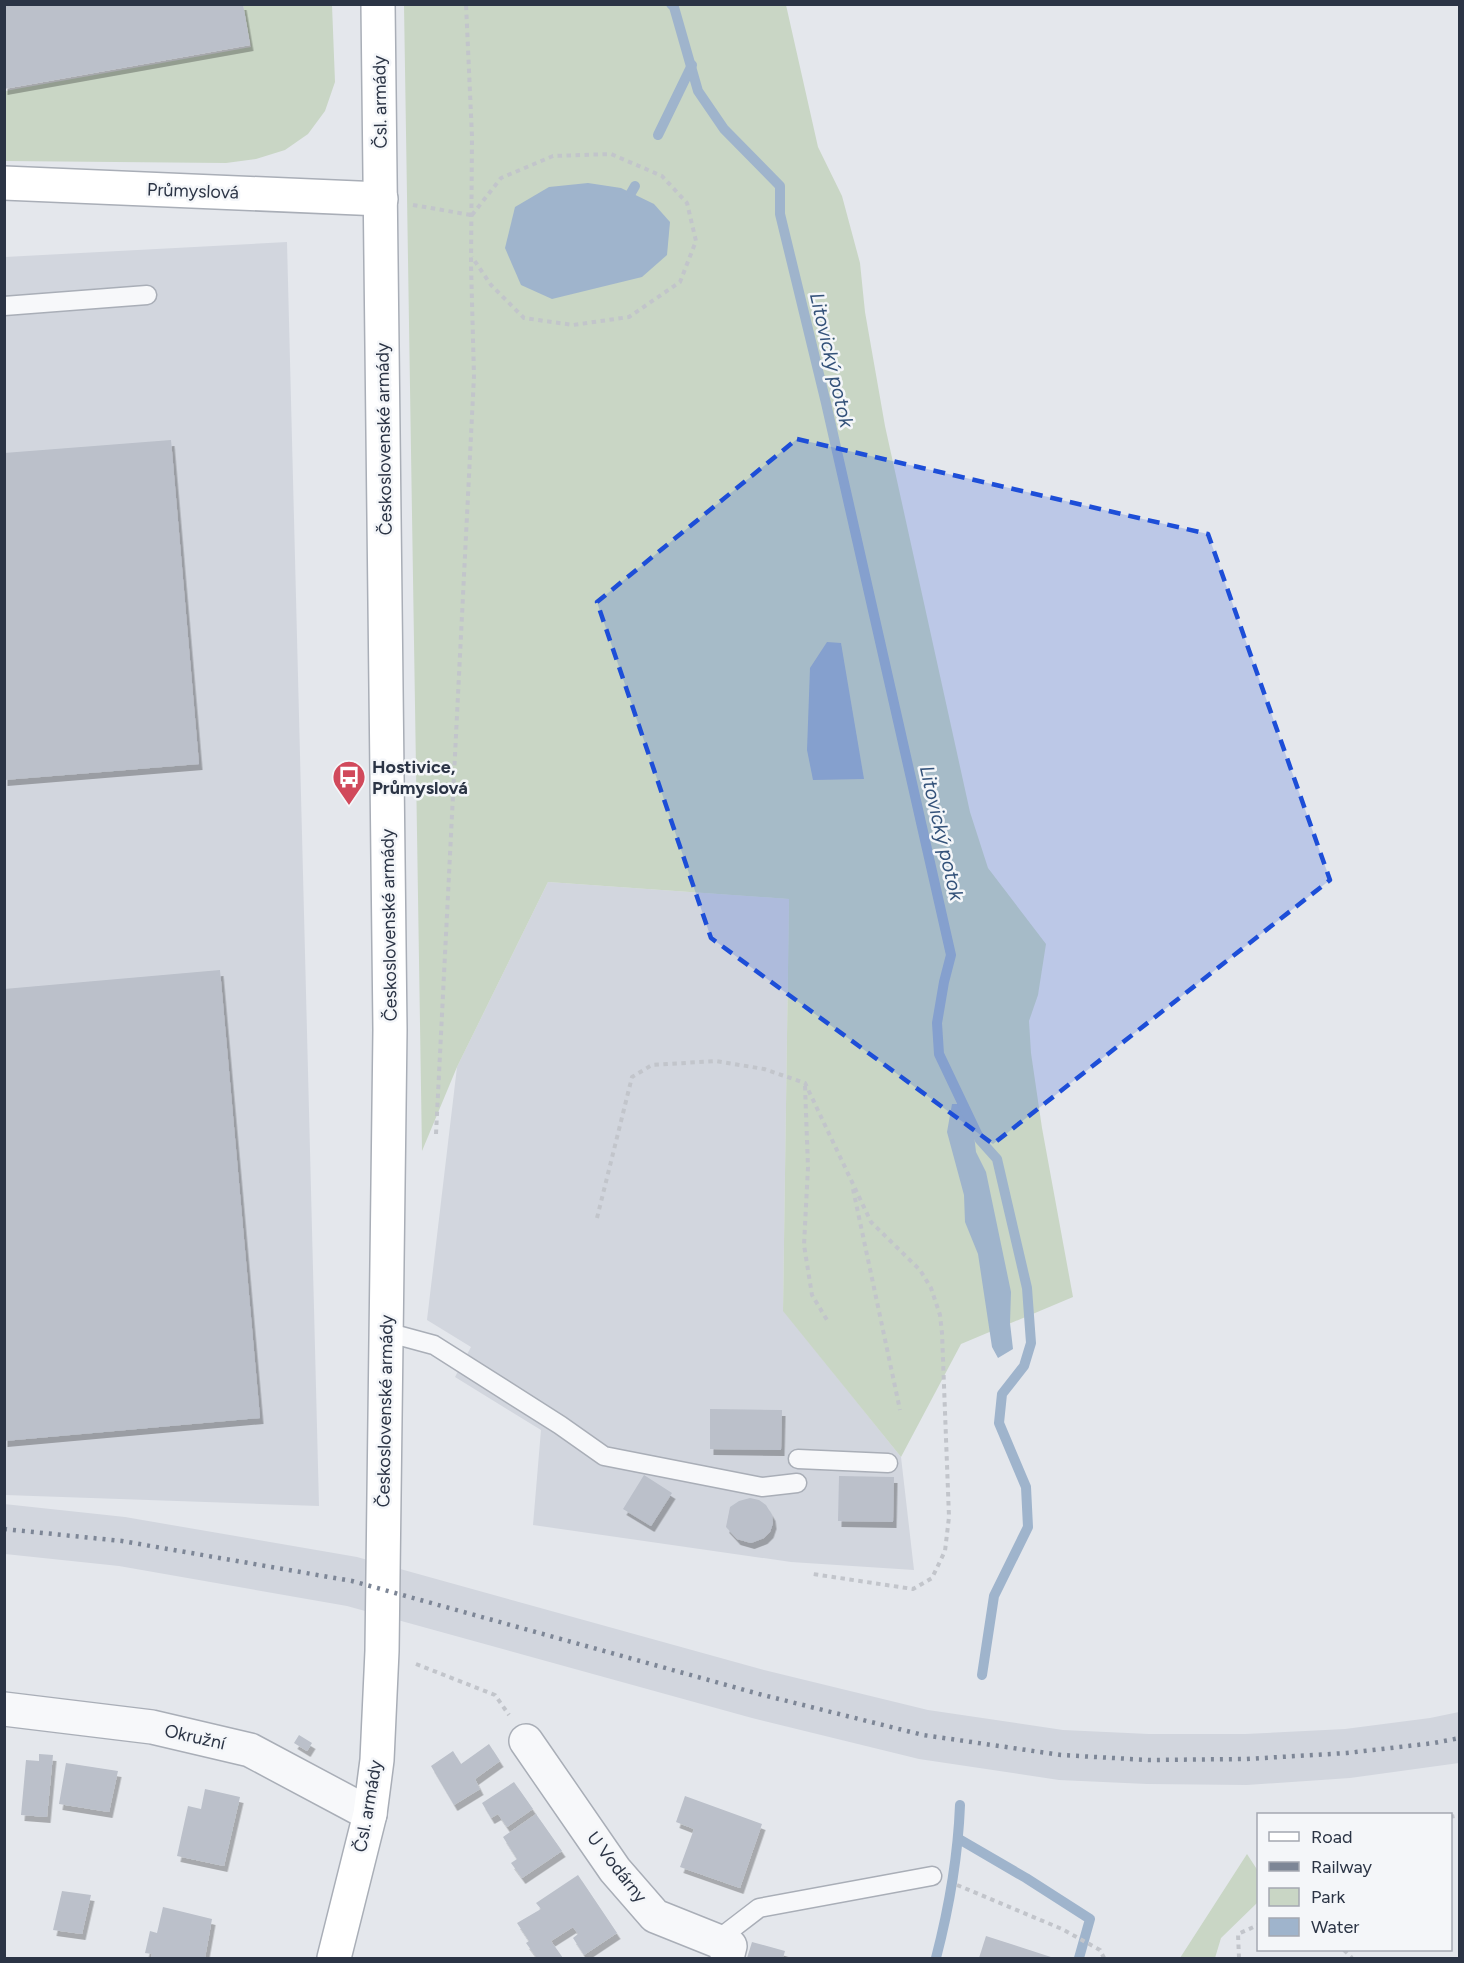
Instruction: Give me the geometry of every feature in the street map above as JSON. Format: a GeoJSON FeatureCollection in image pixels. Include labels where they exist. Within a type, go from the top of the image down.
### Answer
{"type":"FeatureCollection","features":[{"type":"Feature","properties":{"kind":"main road","name":"Čsl. armády"},"geometry":{"type":"LineString","coordinates":[[378,4],[381,199]]}},
{"type":"Feature","properties":{"kind":"main road","name":"Průmyslová"},"geometry":{"type":"LineString","coordinates":[[4,183],[381,199]]}},
{"type":"Feature","properties":{"kind":"main road","name":"Československé armády"},"geometry":{"type":"LineString","coordinates":[[381,199],[390,1030],[382,1651]]}},
{"type":"Feature","properties":{"kind":"main road","name":"Čsl. armády"},"geometry":{"type":"LineString","coordinates":[[334,1959],[370,1814],[377,1760],[382,1651]]}},
{"type":"Feature","properties":{"kind":"street","name":"Okružní"},"geometry":{"type":"LineString","coordinates":[[4,1709],[152,1727],[250,1750],[370,1814]]}},
{"type":"Feature","properties":{"kind":"street","name":"U Vodárny"},"geometry":{"type":"LineString","coordinates":[[526,1741],[615,1870],[655,1916],[722,1950]]}},
{"type":"Feature","properties":{"kind":"lane"},"geometry":{"type":"LineString","coordinates":[[4,306],[147,295]]}},
{"type":"Feature","properties":{"kind":"lane"},"geometry":{"type":"LineString","coordinates":[[386,1332],[434,1345],[560,1425],[604,1456],[762,1487],[797,1483]]}},
{"type":"Feature","properties":{"kind":"lane"},"geometry":{"type":"LineString","coordinates":[[798,1459],[888,1462]]}},
{"type":"Feature","properties":{"kind":"lane"},"geometry":{"type":"LineString","coordinates":[[722,1950],[759,1908],[932,1876]]}},
{"type":"Feature","properties":{"kind":"path"},"geometry":{"type":"LineString","coordinates":[[436,1134],[474,375],[471,255],[472,137],[466,4]]}},
{"type":"Feature","properties":{"kind":"path"},"geometry":{"type":"LineString","coordinates":[[471,215],[501,178],[553,156],[611,154],[662,176],[687,203],[696,241],[680,282],[638,311],[629,317],[573,325],[524,318],[491,285],[471,255]]}},
{"type":"Feature","properties":{"kind":"path"},"geometry":{"type":"LineString","coordinates":[[381,199],[471,215]]}},
{"type":"Feature","properties":{"kind":"path"},"geometry":{"type":"LineString","coordinates":[[597,1218],[632,1077],[652,1065],[716,1061],[764,1069],[805,1083],[871,1222],[920,1270],[926,1279],[940,1315],[949,1517],[945,1551],[932,1578],[913,1589],[813,1575]]}},
{"type":"Feature","properties":{"kind":"path"},"geometry":{"type":"LineString","coordinates":[[805,1083],[807,1167],[804,1245],[812,1295],[827,1320]]}},
{"type":"Feature","properties":{"kind":"path"},"geometry":{"type":"LineString","coordinates":[[852,1182],[900,1410]]}},
{"type":"Feature","properties":{"kind":"path"},"geometry":{"type":"LineString","coordinates":[[382,1651],[495,1695],[526,1741]]}},
{"type":"Feature","properties":{"kind":"path"},"geometry":{"type":"LineString","coordinates":[[972,1890],[1062,1929],[1100,1950],[1104,1959]]}},
{"type":"Feature","properties":{"kind":"path"},"geometry":{"type":"LineString","coordinates":[[1239,1959],[1238,1934],[1257,1925]]}},
{"type":"Feature","properties":{"kind":"highlighted area"},"geometry":{"type":"Polygon","coordinates":[[[797,439],[1208,534],[1330,880],[993,1144],[711,938],[597,602],[797,439]]]}},
{"type":"Feature","properties":{"kind":"shaded area"},"geometry":{"type":"Polygon","coordinates":[[[287,242],[319,1506],[5,1495],[5,257],[287,242]]]}},
{"type":"Feature","properties":{"kind":"shaded area"},"geometry":{"type":"Polygon","coordinates":[[[548,882],[789,899],[783,1310],[901,1457],[914,1570],[791,1562],[533,1525],[541,1430],[455,1377],[471,1347],[427,1320],[457,1067],[548,882]]]}},
{"type":"Feature","properties":{"kind":"shaded area"},"geometry":{"type":"Polygon","coordinates":[[[4,1504],[125,1517],[357,1557],[764,1670],[928,1710],[1063,1730],[1149,1734],[1245,1734],[1345,1729],[1459,1712],[1459,1763],[1350,1778],[1247,1785],[1059,1780],[919,1759],[752,1718],[347,1606],[119,1566],[5,1554],[4,1504]]]}},
{"type":"Feature","properties":{"kind":"green space"},"geometry":{"type":"Polygon","coordinates":[[[243,5],[332,5],[335,82],[325,111],[308,134],[285,150],[256,159],[226,163],[5,161],[5,91],[251,47],[243,5]]]}},
{"type":"Feature","properties":{"kind":"green space"},"geometry":{"type":"Polygon","coordinates":[[[404,5],[786,5],[818,147],[842,196],[860,263],[865,312],[885,426],[970,812],[988,868],[1046,944],[1038,995],[1029,1021],[1031,1053],[1042,1128],[1073,1297],[961,1344],[901,1457],[783,1311],[789,899],[548,882],[457,1067],[422,1151],[404,5]]]}},
{"type":"Feature","properties":{"kind":"green space"},"geometry":{"type":"Polygon","coordinates":[[[1247,1854],[1257,1869],[1257,1903],[1221,1938],[1215,1958],[1180,1958],[1247,1854]]]}},
{"type":"Feature","properties":{"kind":"water"},"geometry":{"type":"Polygon","coordinates":[[[588,183],[621,188],[654,204],[670,222],[667,255],[642,277],[552,299],[521,285],[505,248],[515,207],[549,187],[588,183]]]}},
{"type":"Feature","properties":{"kind":"water"},"geometry":{"type":"Polygon","coordinates":[[[827,642],[841,643],[864,779],[813,780],[807,750],[810,668],[827,642]]]}},
{"type":"Feature","properties":{"kind":"water"},"geometry":{"type":"Polygon","coordinates":[[[952,1104],[962,1104],[973,1126],[976,1152],[986,1172],[1011,1292],[1010,1323],[1013,1349],[998,1358],[992,1347],[978,1254],[965,1222],[964,1195],[947,1132],[952,1104]]]}},
{"type":"Feature","properties":{"kind":"building"},"geometry":{"type":"Polygon","coordinates":[[[4,4],[243,4],[250,45],[4,89],[4,4]]]}},
{"type":"Feature","properties":{"kind":"building"},"geometry":{"type":"Polygon","coordinates":[[[171,440],[199,764],[4,780],[4,453],[171,440]]]}},
{"type":"Feature","properties":{"kind":"building"},"geometry":{"type":"Polygon","coordinates":[[[220,970],[260,1418],[4,1441],[4,989],[220,970]]]}},
{"type":"Feature","properties":{"kind":"building"},"geometry":{"type":"Polygon","coordinates":[[[710,1409],[782,1410],[781,1450],[710,1449],[710,1409]]]}},
{"type":"Feature","properties":{"kind":"building"},"geometry":{"type":"Polygon","coordinates":[[[644,1475],[672,1493],[651,1526],[623,1509],[644,1475]]]}},
{"type":"Feature","properties":{"kind":"building"},"geometry":{"type":"Polygon","coordinates":[[[839,1476],[894,1477],[893,1522],[838,1521],[839,1476]]]}},
{"type":"Feature","properties":{"kind":"building"},"geometry":{"type":"Polygon","coordinates":[[[750,1498],[766,1505],[772,1515],[773,1523],[770,1532],[764,1538],[751,1543],[737,1539],[726,1527],[730,1507],[750,1498]]]}},
{"type":"Feature","properties":{"kind":"building"},"geometry":{"type":"Polygon","coordinates":[[[299,1735],[312,1743],[307,1751],[294,1743],[299,1735]]]}},
{"type":"Feature","properties":{"kind":"building"},"geometry":{"type":"Polygon","coordinates":[[[489,1744],[500,1761],[475,1779],[480,1789],[454,1805],[431,1766],[453,1751],[461,1764],[489,1744]]]}},
{"type":"Feature","properties":{"kind":"building"},"geometry":{"type":"Polygon","coordinates":[[[39,1754],[53,1755],[47,1817],[21,1815],[26,1760],[39,1761],[39,1754]]]}},
{"type":"Feature","properties":{"kind":"building"},"geometry":{"type":"Polygon","coordinates":[[[66,1763],[118,1771],[109,1812],[59,1804],[66,1763]]]}},
{"type":"Feature","properties":{"kind":"building"},"geometry":{"type":"Polygon","coordinates":[[[514,1782],[533,1809],[507,1827],[498,1814],[491,1818],[482,1803],[514,1782]]]}},
{"type":"Feature","properties":{"kind":"building"},"geometry":{"type":"Polygon","coordinates":[[[205,1789],[240,1797],[224,1866],[177,1856],[188,1806],[201,1809],[205,1789]]]}},
{"type":"Feature","properties":{"kind":"building"},"geometry":{"type":"Polygon","coordinates":[[[685,1796],[762,1824],[740,1888],[680,1867],[694,1829],[676,1822],[685,1796]]]}},
{"type":"Feature","properties":{"kind":"building"},"geometry":{"type":"Polygon","coordinates":[[[536,1814],[562,1851],[522,1878],[511,1863],[517,1859],[503,1837],[536,1814]]]}},
{"type":"Feature","properties":{"kind":"building"},"geometry":{"type":"Polygon","coordinates":[[[578,1875],[617,1933],[584,1955],[573,1938],[578,1934],[573,1927],[551,1941],[563,1958],[537,1958],[526,1943],[529,1941],[517,1923],[541,1909],[536,1903],[578,1875]]]}},
{"type":"Feature","properties":{"kind":"building"},"geometry":{"type":"Polygon","coordinates":[[[62,1891],[91,1895],[82,1934],[53,1930],[62,1891]]]}},
{"type":"Feature","properties":{"kind":"building"},"geometry":{"type":"Polygon","coordinates":[[[163,1907],[212,1919],[205,1958],[151,1958],[152,1954],[145,1953],[150,1931],[157,1933],[163,1907]]]}},
{"type":"Feature","properties":{"kind":"building"},"geometry":{"type":"Polygon","coordinates":[[[986,1936],[1054,1958],[979,1958],[986,1936]]]}},
{"type":"Feature","properties":{"kind":"building"},"geometry":{"type":"Polygon","coordinates":[[[752,1942],[785,1951],[783,1958],[747,1958],[752,1942]]]}},
{"type":"Feature","properties":{"kind":"waterway","name":"Litovický potok"},"geometry":{"type":"LineString","coordinates":[[671,4],[674,7],[698,91],[724,129],[780,186],[780,214],[826,403],[951,955],[937,1023],[939,1054],[980,1140],[997,1159],[1027,1288],[1031,1343],[1024,1366],[1002,1394],[999,1423],[1026,1487],[1028,1527],[994,1596],[982,1675]]}},
{"type":"Feature","properties":{"kind":"waterway"},"geometry":{"type":"LineString","coordinates":[[658,135],[692,65]]}},
{"type":"Feature","properties":{"kind":"waterway"},"geometry":{"type":"LineString","coordinates":[[631,193],[635,186]]}},
{"type":"Feature","properties":{"kind":"waterway","name":"Litovický potok"},"geometry":{"type":"LineString","coordinates":[[936,1958],[952,1882],[960,1805]]}},
{"type":"Feature","properties":{"kind":"waterway"},"geometry":{"type":"LineString","coordinates":[[959,1839],[1090,1919],[1079,1958]]}},
{"type":"Feature","properties":{"kind":"railway"},"geometry":{"type":"LineString","coordinates":[[4,1529],[122,1541],[352,1581],[759,1694],[923,1735],[1061,1755],[1148,1760],[1246,1759],[1347,1753],[1460,1738]]}},
{"type":"Feature","properties":{"kind":"place","name":"Hostivice, Průmyslová"},"geometry":{"type":"Point","coordinates":[349,806]}}]}
